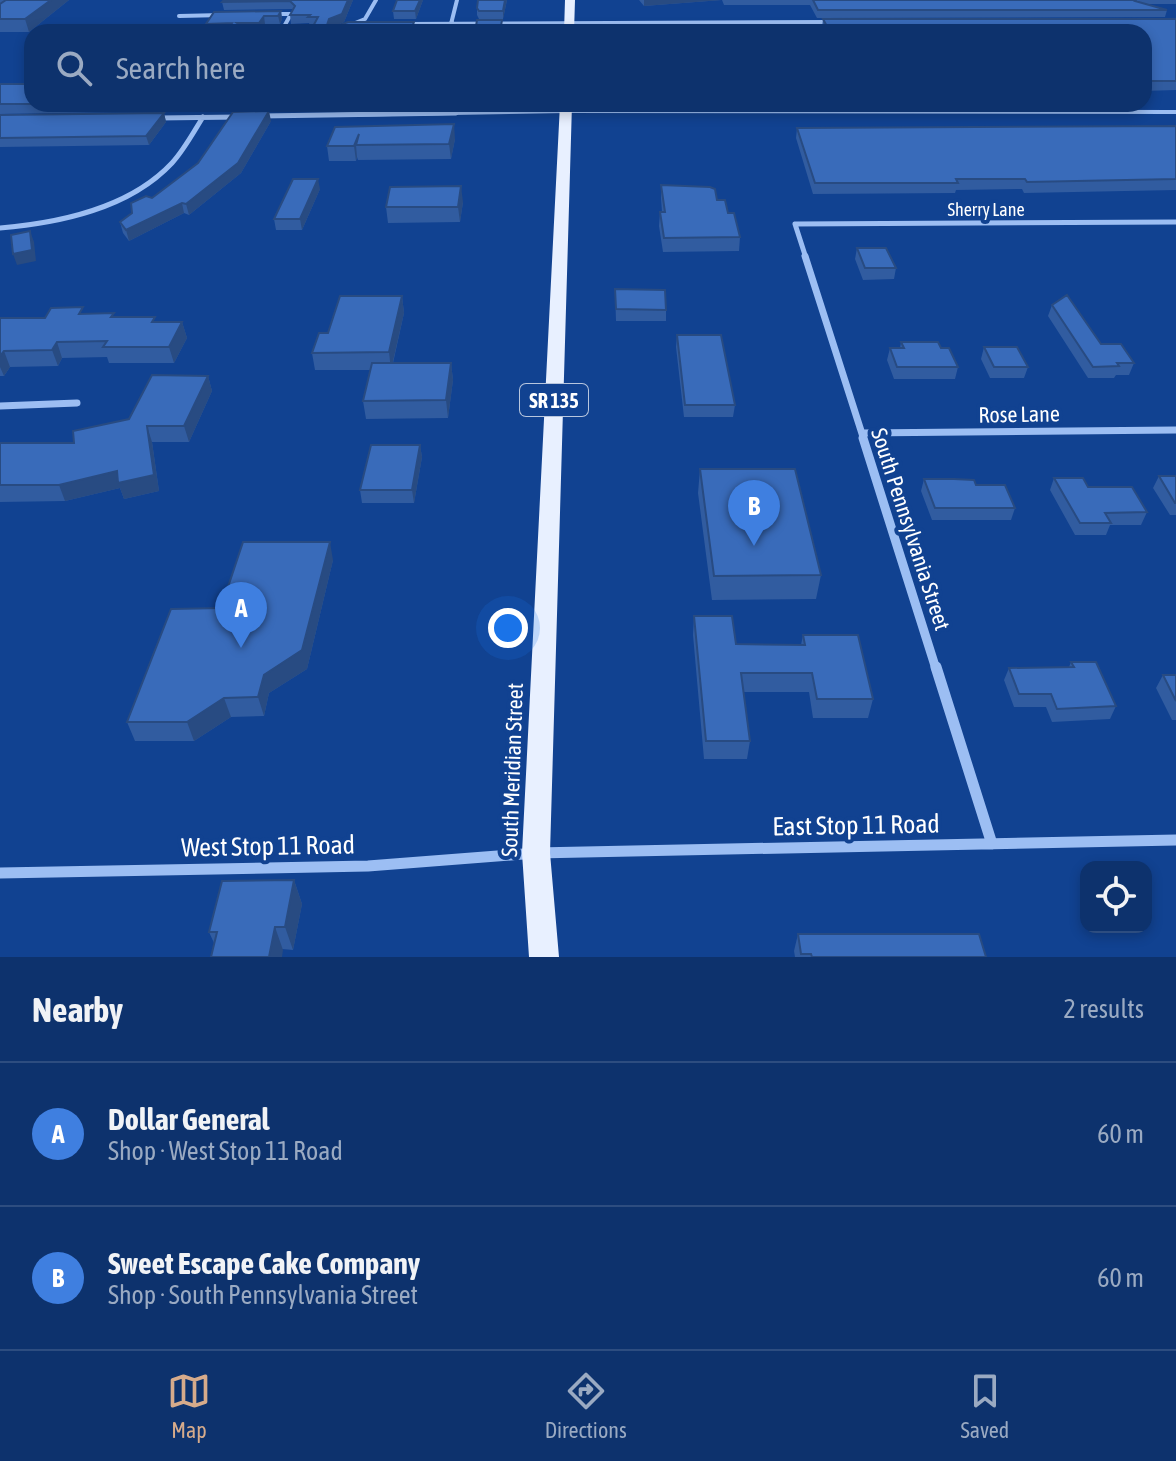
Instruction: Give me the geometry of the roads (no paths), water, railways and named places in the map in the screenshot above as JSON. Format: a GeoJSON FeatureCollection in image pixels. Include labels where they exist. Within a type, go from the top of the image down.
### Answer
{"type":"FeatureCollection","features":[{"type":"Feature","properties":{"kind":"main road"},"geometry":{"type":"LineString","coordinates":[[569,24],[570,0]]}},
{"type":"Feature","properties":{"kind":"main road","name":"South Meridian Street"},"geometry":{"type":"LineString","coordinates":[[544,957],[536,853],[566,112]]}},
{"type":"Feature","properties":{"kind":"street"},"geometry":{"type":"LineString","coordinates":[[356,24],[368,16],[376,0]]}},
{"type":"Feature","properties":{"kind":"street"},"geometry":{"type":"LineString","coordinates":[[451,24],[457,0]]}},
{"type":"Feature","properties":{"kind":"street"},"geometry":{"type":"LineString","coordinates":[[259,15],[291,14],[285,24]]}},
{"type":"Feature","properties":{"kind":"street"},"geometry":{"type":"LineString","coordinates":[[179,16],[227,15]]}},
{"type":"Feature","properties":{"kind":"street"},"geometry":{"type":"LineString","coordinates":[[747,24],[836,22]]}},
{"type":"Feature","properties":{"kind":"street"},"geometry":{"type":"LineString","coordinates":[[356,24],[372,24]]}},
{"type":"Feature","properties":{"kind":"street"},"geometry":{"type":"LineString","coordinates":[[156,118],[405,112]]}},
{"type":"Feature","properties":{"kind":"street"},"geometry":{"type":"LineString","coordinates":[[1152,112],[1176,112]]}},
{"type":"Feature","properties":{"kind":"street"},"geometry":{"type":"LineString","coordinates":[[0,228],[70,215],[137,190],[169,167],[203,117]]}},
{"type":"Feature","properties":{"kind":"street","name":"Sherry Lane"},"geometry":{"type":"LineString","coordinates":[[795,224],[1176,222]]}},
{"type":"Feature","properties":{"kind":"street","name":"South Pennsylvania Street"},"geometry":{"type":"LineString","coordinates":[[795,224],[992,844]]}},
{"type":"Feature","properties":{"kind":"street"},"geometry":{"type":"LineString","coordinates":[[0,406],[77,403]]}},
{"type":"Feature","properties":{"kind":"street","name":"Rose Lane"},"geometry":{"type":"LineString","coordinates":[[862,433],[1176,430]]}},
{"type":"Feature","properties":{"kind":"street","name":"East Stop 11 Road"},"geometry":{"type":"LineString","coordinates":[[536,853],[1176,840]]}},
{"type":"Feature","properties":{"kind":"street","name":"West Stop 11 Road"},"geometry":{"type":"LineString","coordinates":[[0,873],[368,866],[536,853]]}},
{"type":"Feature","properties":{"kind":"place","name":"Sweet Escape Cake Company"},"geometry":{"type":"Point","coordinates":[754,546]}},
{"type":"Feature","properties":{"kind":"place","name":"Dollar General"},"geometry":{"type":"Point","coordinates":[241,648]}}]}
